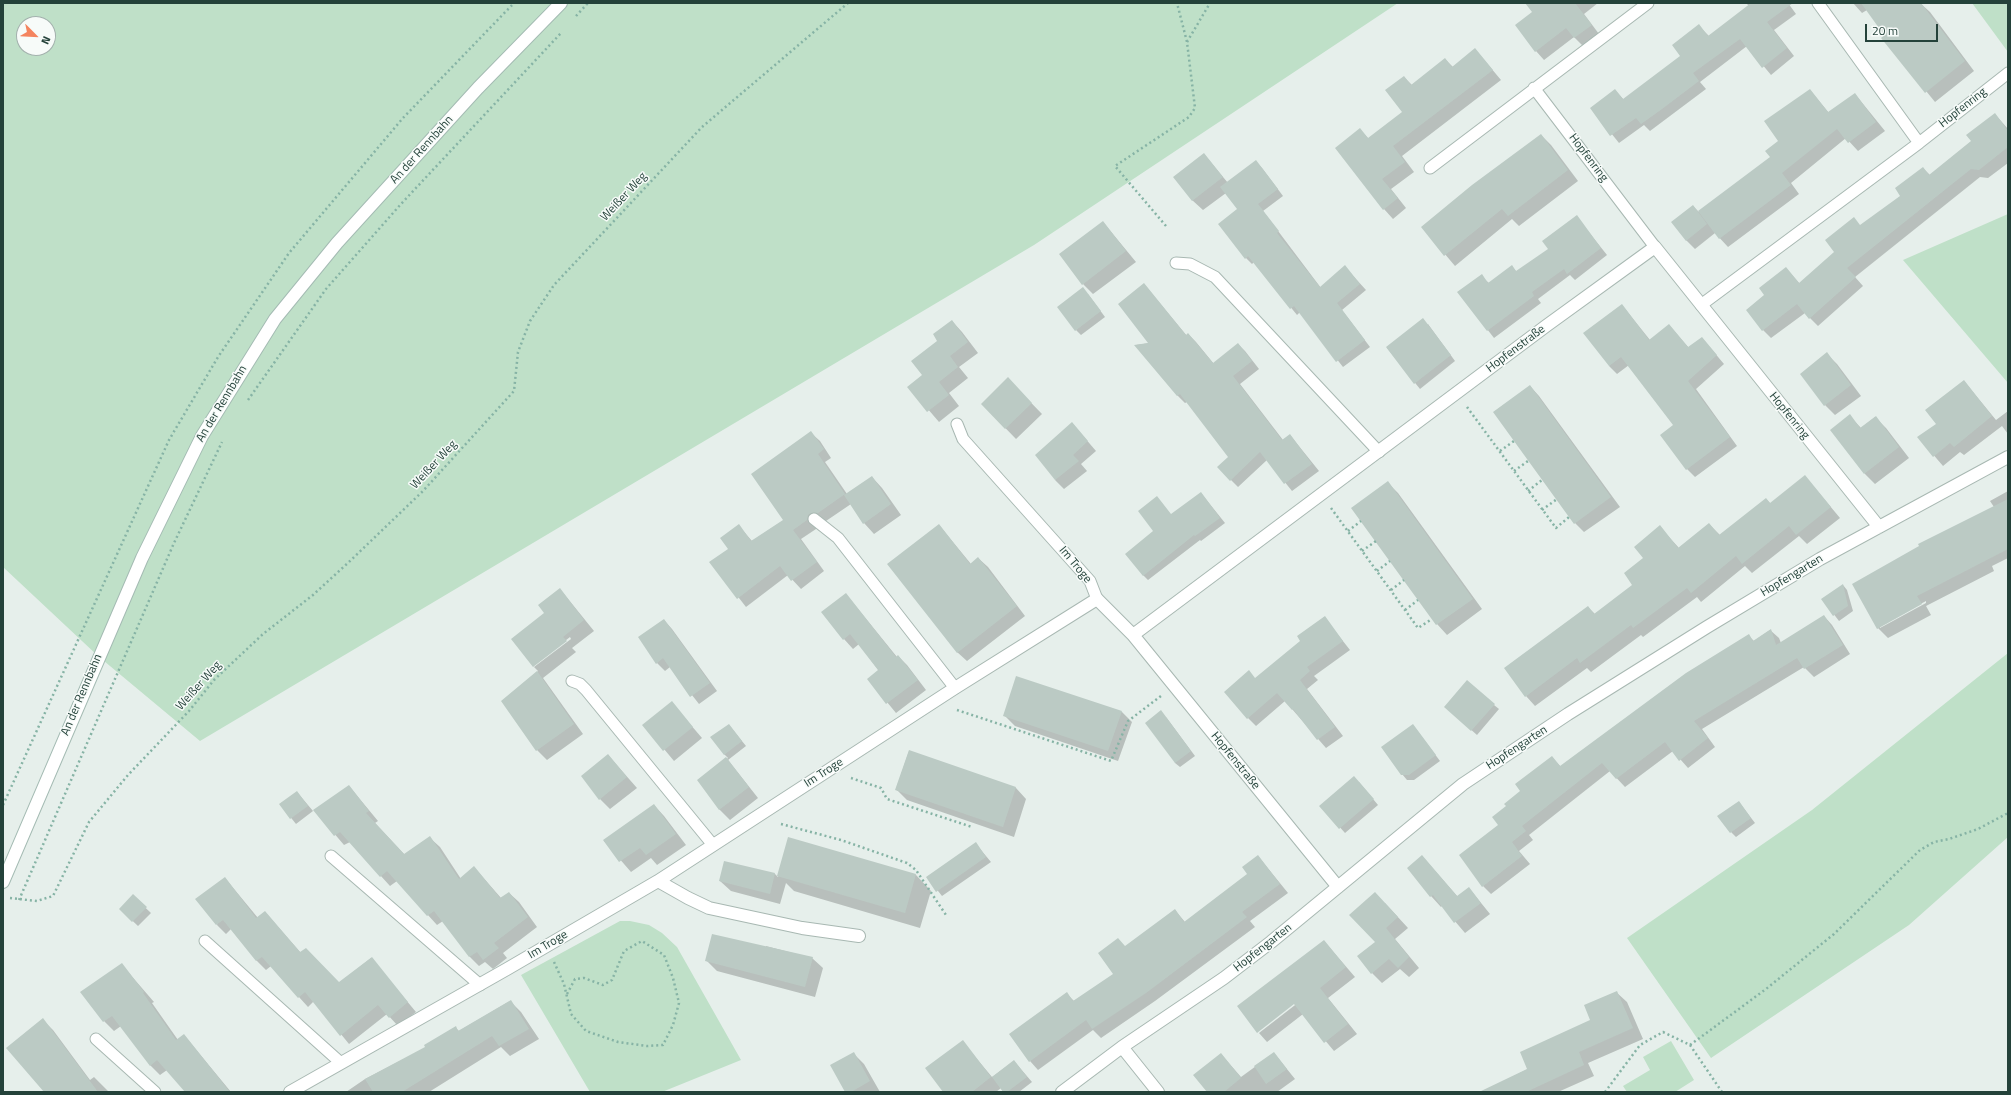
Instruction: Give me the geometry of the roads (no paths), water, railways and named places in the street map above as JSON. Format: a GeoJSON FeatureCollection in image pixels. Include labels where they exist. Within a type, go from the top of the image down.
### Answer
{"type":"FeatureCollection","features":[{"type":"Feature","properties":{"kind":"street","name":"An der Rennbahn"},"geometry":{"type":"LineString","coordinates":[[3,882],[95,664],[142,558],[202,436],[275,319],[337,243],[478,88],[561,3]]}},
{"type":"Feature","properties":{"kind":"street","name":"Hopfenring"},"geometry":{"type":"LineString","coordinates":[[1655,247],[1879,527]]}},
{"type":"Feature","properties":{"kind":"street","name":"Hopfenstraße"},"geometry":{"type":"LineString","coordinates":[[1133,635],[1655,247]]}},
{"type":"Feature","properties":{"kind":"street","name":"Hopfengarten"},"geometry":{"type":"LineString","coordinates":[[1062,1092],[1122,1047],[1224,978],[1338,887],[1462,784],[1568,714],[1707,627],[1879,527],[2008,457]]}},
{"type":"Feature","properties":{"kind":"street","name":"Hopfenstraße"},"geometry":{"type":"LineString","coordinates":[[1097,599],[1133,635],[1338,887]]}},
{"type":"Feature","properties":{"kind":"street","name":"Im Troge"},"geometry":{"type":"LineString","coordinates":[[290,1092],[480,985],[658,881],[955,688],[1097,599]]}},
{"type":"Feature","properties":{"kind":"street"},"geometry":{"type":"LineString","coordinates":[[658,881],[709,908],[802,928],[859,936]]}},
{"type":"Feature","properties":{"kind":"street"},"geometry":{"type":"LineString","coordinates":[[1122,1047],[1158,1092]]}},
{"type":"Feature","properties":{"kind":"lane"},"geometry":{"type":"LineString","coordinates":[[1430,168],[1648,3]]}},
{"type":"Feature","properties":{"kind":"lane"},"geometry":{"type":"LineString","coordinates":[[1818,3],[1919,143]]}},
{"type":"Feature","properties":{"kind":"lane","name":"Hopfenring"},"geometry":{"type":"LineString","coordinates":[[1701,305],[1919,143],[2008,73]]}},
{"type":"Feature","properties":{"kind":"lane","name":"Hopfenring"},"geometry":{"type":"LineString","coordinates":[[1534,88],[1655,247]]}},
{"type":"Feature","properties":{"kind":"lane"},"geometry":{"type":"LineString","coordinates":[[1176,263],[1190,264],[1215,277],[1379,452]]}},
{"type":"Feature","properties":{"kind":"lane","name":"Im Troge"},"geometry":{"type":"LineString","coordinates":[[957,424],[963,439],[1090,581],[1097,599]]}},
{"type":"Feature","properties":{"kind":"lane"},"geometry":{"type":"LineString","coordinates":[[814,519],[838,538],[955,688]]}},
{"type":"Feature","properties":{"kind":"lane"},"geometry":{"type":"LineString","coordinates":[[572,681],[580,684],[586,690],[713,845]]}},
{"type":"Feature","properties":{"kind":"lane"},"geometry":{"type":"LineString","coordinates":[[331,856],[480,985]]}},
{"type":"Feature","properties":{"kind":"lane"},"geometry":{"type":"LineString","coordinates":[[205,941],[341,1063]]}},
{"type":"Feature","properties":{"kind":"lane"},"geometry":{"type":"LineString","coordinates":[[96,1039],[155,1092]]}}]}
